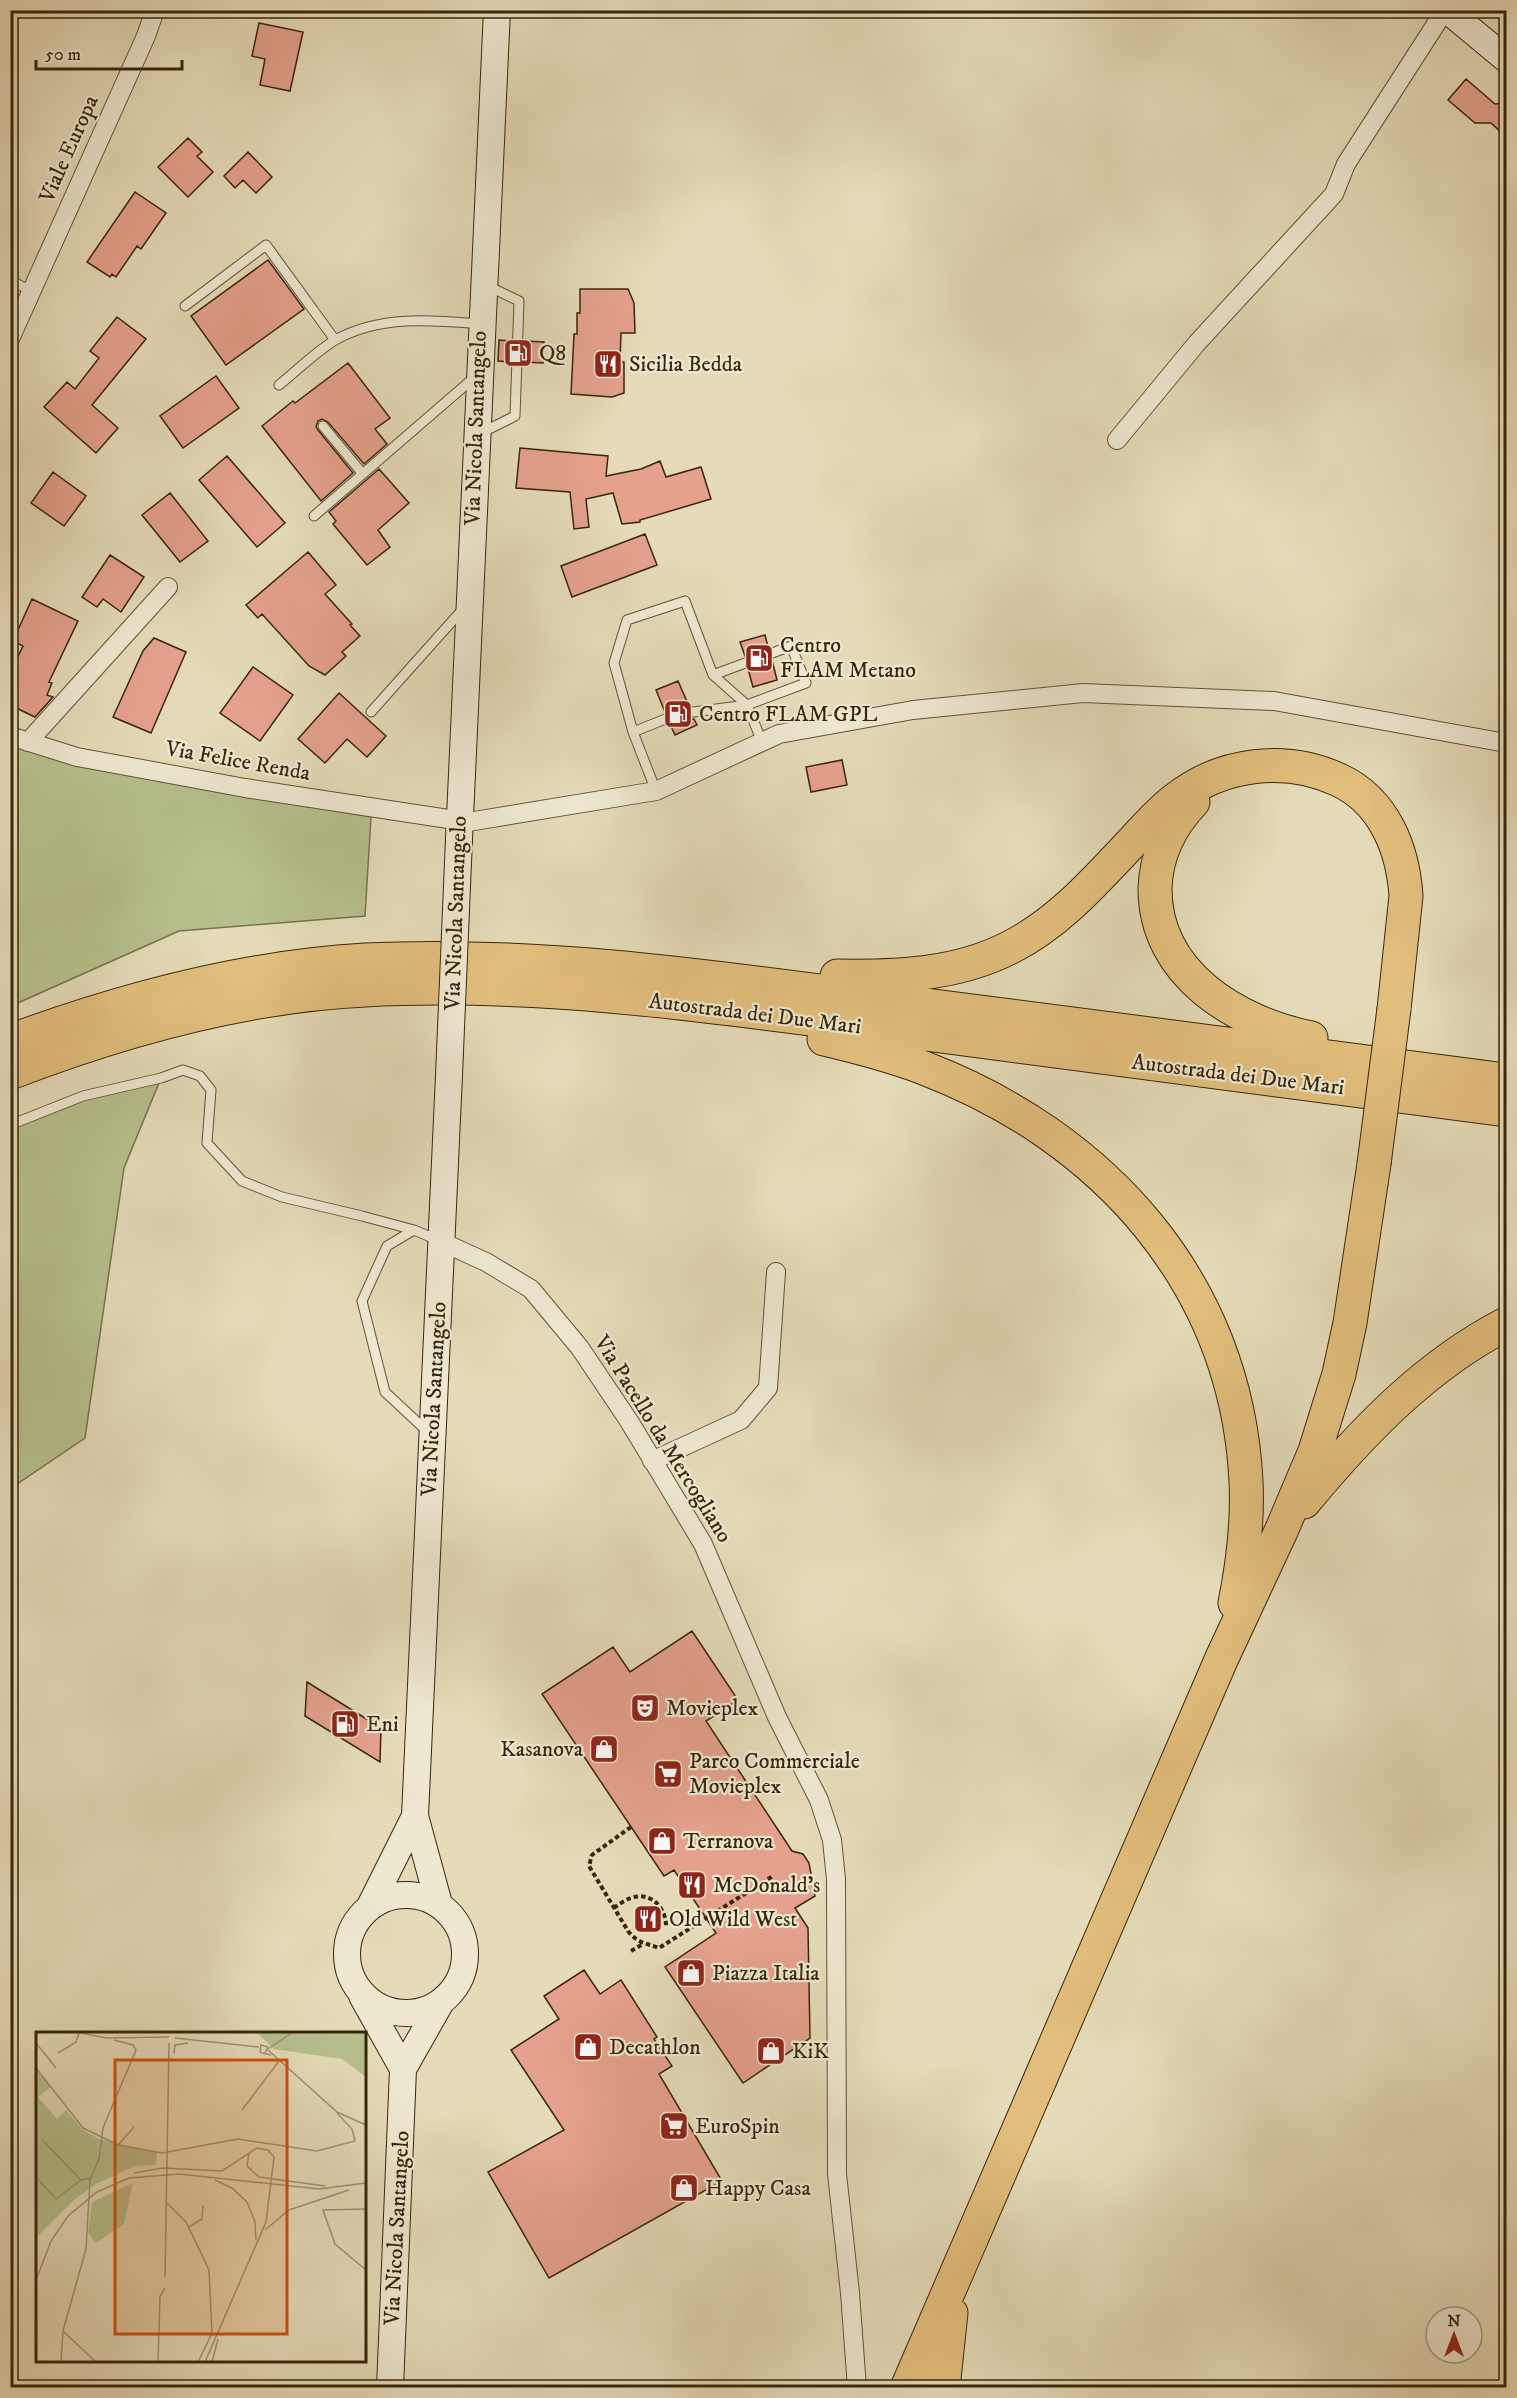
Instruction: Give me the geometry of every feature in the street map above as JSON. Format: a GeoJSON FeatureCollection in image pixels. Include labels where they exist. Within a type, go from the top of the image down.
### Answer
{"type":"FeatureCollection","features":[{"type":"Feature","properties":{"kind":"highway"},"geometry":{"type":"LineString","coordinates":[[174,989],[231,969],[287,956],[361,946],[422,943],[484,943],[568,948],[653,955],[830,976],[881,977],[939,970],[987,958],[1035,933],[1080,897],[1177,798],[1198,785],[1248,767],[1268,764],[1291,765],[1309,768],[1345,783],[1364,796],[1390,829],[1398,846],[1405,879],[1402,944],[1356,1293],[1340,1374],[1315,1451],[1282,1529],[1221,1660],[907,2388]]}},
{"type":"Feature","properties":{"kind":"highway"},"geometry":{"type":"LineString","coordinates":[[1224,775],[1203,792],[1175,824],[1165,842],[1159,860],[1155,904],[1159,926],[1176,959],[1190,976],[1206,992],[1224,1004],[1270,1027],[1295,1035],[1506,1064]]}},
{"type":"Feature","properties":{"kind":"highway","name":"Autostrada dei Due Mari"},"geometry":{"type":"LineString","coordinates":[[10,1041],[63,1022],[174,989],[288,968],[362,961],[484,959],[568,963],[736,981],[1506,1080]]}},
{"type":"Feature","properties":{"kind":"highway","name":"Autostrada dei Due Mari"},"geometry":{"type":"LineString","coordinates":[[10,1073],[131,1031],[184,1017],[289,998],[362,990],[485,989],[568,993],[732,1009],[1506,1110]]}},
{"type":"Feature","properties":{"kind":"highway"},"geometry":{"type":"LineString","coordinates":[[362,990],[485,999],[731,1025],[814,1037],[888,1056],[933,1072],[997,1102],[1064,1143],[1120,1193],[1161,1241],[1193,1294],[1209,1327],[1229,1382],[1243,1452],[1246,1513],[1241,1572],[1221,1660]]}},
{"type":"Feature","properties":{"kind":"highway"},"geometry":{"type":"LineString","coordinates":[[1282,1529],[1344,1454],[1388,1409],[1437,1367],[1506,1324]]}},
{"type":"Feature","properties":{"kind":"highway"},"geometry":{"type":"LineString","coordinates":[[944,2388],[948,2326],[963,2259]]}},
{"type":"Feature","properties":{"kind":"highway"},"geometry":{"type":"LineString","coordinates":[[916,2388],[928,2341]]}},
{"type":"Feature","properties":{"kind":"main road","name":"Via Nicola Santangelo"},"geometry":{"type":"LineString","coordinates":[[390,2388],[403,2069],[441,2002],[456,1987],[463,1970],[465,1951],[462,1933],[453,1917],[439,1904],[415,1816],[497,10]]}},
{"type":"Feature","properties":{"kind":"main road"},"geometry":{"type":"LineString","coordinates":[[1446,10],[1506,58]]}},
{"type":"Feature","properties":{"kind":"main road","name":"Via Nicola Santangelo"},"geometry":{"type":"LineString","coordinates":[[403,2069],[350,1975],[346,1957],[348,1938],[356,1920],[370,1906],[415,1816]]}},
{"type":"Feature","properties":{"kind":"main road"},"geometry":{"type":"LineString","coordinates":[[370,1906],[386,1897],[404,1894],[422,1897],[439,1904]]}},
{"type":"Feature","properties":{"kind":"main road"},"geometry":{"type":"LineString","coordinates":[[359,1991],[372,2003],[389,2011],[407,2013],[425,2010],[441,2002]]}},
{"type":"Feature","properties":{"kind":"street","name":"Viale Europa"},"geometry":{"type":"LineString","coordinates":[[10,339],[146,36],[154,10]]}},
{"type":"Feature","properties":{"kind":"street"},"geometry":{"type":"LineString","coordinates":[[1117,440],[1197,343],[1334,194],[1346,164],[1446,10]]}},
{"type":"Feature","properties":{"kind":"street"},"geometry":{"type":"LineString","coordinates":[[28,742],[168,587]]}},
{"type":"Feature","properties":{"kind":"street","name":"Via Felice Renda"},"geometry":{"type":"LineString","coordinates":[[10,736],[77,757],[256,789],[459,830],[515,815],[656,791],[779,734],[913,710],[1083,693],[1274,701],[1506,742]]}},
{"type":"Feature","properties":{"kind":"street","name":"Via Pacello da Mercogliano"},"geometry":{"type":"LineString","coordinates":[[442,1242],[486,1262],[531,1289],[580,1348],[703,1544],[777,1717],[819,1800],[832,1840],[836,1879],[837,2174],[850,2293],[857,2388]]}},
{"type":"Feature","properties":{"kind":"street"},"geometry":{"type":"LineString","coordinates":[[652,1461],[741,1420],[768,1388],[776,1272]]}},
{"type":"Feature","properties":{"kind":"lane"},"geometry":{"type":"LineString","coordinates":[[186,306],[266,245],[335,340]]}},
{"type":"Feature","properties":{"kind":"lane"},"geometry":{"type":"LineString","coordinates":[[10,280],[31,291]]}},
{"type":"Feature","properties":{"kind":"lane"},"geometry":{"type":"LineString","coordinates":[[477,435],[515,416],[518,353],[519,301],[483,284]]}},
{"type":"Feature","properties":{"kind":"lane"},"geometry":{"type":"LineString","coordinates":[[279,385],[335,340],[362,328],[387,322],[432,320],[481,324]]}},
{"type":"Feature","properties":{"kind":"lane"},"geometry":{"type":"LineString","coordinates":[[314,516],[479,372]]}},
{"type":"Feature","properties":{"kind":"lane"},"geometry":{"type":"LineString","coordinates":[[323,426],[362,473]]}},
{"type":"Feature","properties":{"kind":"lane"},"geometry":{"type":"LineString","coordinates":[[656,791],[633,732],[614,663],[627,620],[685,601],[713,675],[747,705],[762,742]]}},
{"type":"Feature","properties":{"kind":"lane"},"geometry":{"type":"LineString","coordinates":[[371,712],[469,602]]}},
{"type":"Feature","properties":{"kind":"lane"},"geometry":{"type":"LineString","coordinates":[[633,732],[678,714],[747,705],[806,683],[791,646],[713,675]]}},
{"type":"Feature","properties":{"kind":"lane"},"geometry":{"type":"LineString","coordinates":[[10,1125],[83,1096],[161,1078],[183,1070],[200,1076],[211,1090],[207,1143],[242,1181],[282,1197],[414,1230],[442,1242]]}},
{"type":"Feature","properties":{"kind":"lane"},"geometry":{"type":"LineString","coordinates":[[414,1230],[387,1246],[362,1301],[385,1392],[433,1437]]}},
{"type":"Feature","properties":{"kind":"path"},"geometry":{"type":"LineString","coordinates":[[631,1827],[592,1855],[589,1866],[634,1939],[643,1944],[659,1948],[773,1876]]}},
{"type":"Feature","properties":{"kind":"path"},"geometry":{"type":"LineString","coordinates":[[614,1908],[629,1898],[653,1899],[662,1909],[666,1918],[666,1926]]}},
{"type":"Feature","properties":{"kind":"path"},"geometry":{"type":"LineString","coordinates":[[631,1951],[643,1944]]}},
{"type":"Feature","properties":{"kind":"green space"},"geometry":{"type":"Polygon","coordinates":[[[10,742],[58,760],[371,817],[365,916],[179,931],[11,1006],[10,742]]]}},
{"type":"Feature","properties":{"kind":"green space"},"geometry":{"type":"Polygon","coordinates":[[[161,1078],[124,1168],[85,1438],[11,1488],[11,1125],[83,1096],[161,1078]]]}},
{"type":"Feature","properties":{"kind":"building"},"geometry":{"type":"Polygon","coordinates":[[[259,23],[303,32],[290,91],[260,85],[265,59],[252,56],[259,23]]]}},
{"type":"Feature","properties":{"kind":"building"},"geometry":{"type":"Polygon","coordinates":[[[1466,79],[1495,104],[1506,103],[1506,137],[1491,123],[1475,123],[1448,100],[1466,79]]]}},
{"type":"Feature","properties":{"kind":"building"},"geometry":{"type":"Polygon","coordinates":[[[188,138],[202,152],[197,156],[213,172],[188,197],[158,167],[188,138]]]}},
{"type":"Feature","properties":{"kind":"building"},"geometry":{"type":"Polygon","coordinates":[[[248,152],[272,177],[256,193],[243,180],[235,188],[224,176],[248,152]]]}},
{"type":"Feature","properties":{"kind":"building"},"geometry":{"type":"Polygon","coordinates":[[[135,192],[166,213],[141,249],[137,246],[116,277],[112,274],[110,277],[87,262],[135,192]]]}},
{"type":"Feature","properties":{"kind":"building"},"geometry":{"type":"Polygon","coordinates":[[[268,260],[304,309],[226,365],[191,316],[268,260]]]}},
{"type":"Feature","properties":{"kind":"building"},"geometry":{"type":"Polygon","coordinates":[[[580,289],[628,289],[634,303],[635,333],[621,333],[620,361],[624,362],[624,393],[612,397],[571,394],[574,334],[577,334],[577,313],[580,313],[580,289]]]}},
{"type":"Feature","properties":{"kind":"building"},"geometry":{"type":"Polygon","coordinates":[[[117,317],[146,339],[92,405],[118,428],[96,453],[44,407],[67,382],[75,389],[99,358],[90,351],[117,317]]]}},
{"type":"Feature","properties":{"kind":"building"},"geometry":{"type":"Polygon","coordinates":[[[499,340],[511,341],[510,362],[498,361],[499,340]]]}},
{"type":"Feature","properties":{"kind":"building"},"geometry":{"type":"Polygon","coordinates":[[[524,341],[544,342],[543,363],[524,362],[524,341]]]}},
{"type":"Feature","properties":{"kind":"building"},"geometry":{"type":"Polygon","coordinates":[[[348,363],[390,418],[375,429],[387,444],[364,464],[328,422],[322,419],[318,421],[316,427],[318,430],[353,473],[321,501],[262,426],[293,401],[295,403],[348,363]]]}},
{"type":"Feature","properties":{"kind":"building"},"geometry":{"type":"Polygon","coordinates":[[[216,376],[239,408],[183,448],[160,416],[216,376]]]}},
{"type":"Feature","properties":{"kind":"building"},"geometry":{"type":"Polygon","coordinates":[[[520,448],[608,456],[606,476],[641,469],[660,461],[666,477],[701,467],[711,499],[640,520],[640,522],[622,524],[613,493],[586,499],[589,527],[574,529],[570,492],[516,488],[520,448]]]}},
{"type":"Feature","properties":{"kind":"building"},"geometry":{"type":"Polygon","coordinates":[[[227,456],[285,523],[257,547],[199,480],[227,456]]]}},
{"type":"Feature","properties":{"kind":"building"},"geometry":{"type":"Polygon","coordinates":[[[379,469],[409,503],[378,530],[390,547],[367,565],[333,524],[336,521],[329,512],[379,469]]]}},
{"type":"Feature","properties":{"kind":"building"},"geometry":{"type":"Polygon","coordinates":[[[53,472],[86,496],[64,526],[31,503],[53,472]]]}},
{"type":"Feature","properties":{"kind":"building"},"geometry":{"type":"Polygon","coordinates":[[[170,493],[208,541],[180,562],[142,515],[170,493]]]}},
{"type":"Feature","properties":{"kind":"building"},"geometry":{"type":"Polygon","coordinates":[[[645,534],[657,565],[572,597],[561,566],[645,534]]]}},
{"type":"Feature","properties":{"kind":"building"},"geometry":{"type":"Polygon","coordinates":[[[308,552],[336,585],[325,594],[360,636],[342,652],[346,656],[325,675],[309,666],[262,614],[258,618],[246,605],[308,552]]]}},
{"type":"Feature","properties":{"kind":"building"},"geometry":{"type":"Polygon","coordinates":[[[110,555],[144,577],[121,612],[103,599],[97,607],[82,597],[110,555]]]}},
{"type":"Feature","properties":{"kind":"building"},"geometry":{"type":"Polygon","coordinates":[[[32,599],[78,621],[49,682],[52,683],[47,695],[53,697],[35,717],[10,705],[10,673],[23,646],[13,641],[32,599]]]}},
{"type":"Feature","properties":{"kind":"building"},"geometry":{"type":"Polygon","coordinates":[[[765,635],[768,647],[745,656],[740,642],[765,635]]]}},
{"type":"Feature","properties":{"kind":"building"},"geometry":{"type":"Polygon","coordinates":[[[154,638],[186,652],[151,733],[113,717],[143,651],[154,638]]]}},
{"type":"Feature","properties":{"kind":"building"},"geometry":{"type":"Polygon","coordinates":[[[772,660],[777,680],[753,687],[748,669],[772,660]]]}},
{"type":"Feature","properties":{"kind":"building"},"geometry":{"type":"Polygon","coordinates":[[[253,667],[293,695],[260,741],[220,713],[253,667]]]}},
{"type":"Feature","properties":{"kind":"building"},"geometry":{"type":"Polygon","coordinates":[[[678,681],[689,706],[665,712],[656,690],[678,681]]]}},
{"type":"Feature","properties":{"kind":"building"},"geometry":{"type":"Polygon","coordinates":[[[339,693],[386,736],[367,757],[347,739],[325,763],[298,739],[339,693]]]}},
{"type":"Feature","properties":{"kind":"building"},"geometry":{"type":"Polygon","coordinates":[[[694,719],[697,725],[675,735],[670,724],[694,719]]]}},
{"type":"Feature","properties":{"kind":"building"},"geometry":{"type":"Polygon","coordinates":[[[842,760],[847,785],[811,792],[806,767],[842,760]]]}},
{"type":"Feature","properties":{"kind":"building","name":"Parco Commerciale Movieplex"},"geometry":{"type":"Polygon","coordinates":[[[692,1631],[738,1700],[706,1721],[792,1851],[803,1854],[809,1863],[815,1896],[795,1908],[808,1928],[810,2038],[743,2083],[665,1967],[716,1933],[674,1870],[664,1876],[542,1694],[613,1647],[630,1672],[692,1631]]]}},
{"type":"Feature","properties":{"kind":"building"},"geometry":{"type":"Polygon","coordinates":[[[307,1682],[381,1728],[380,1762],[305,1716],[307,1682]]]}},
{"type":"Feature","properties":{"kind":"building"},"geometry":{"type":"Polygon","coordinates":[[[584,1970],[600,1994],[621,1980],[657,2037],[654,2039],[672,2066],[659,2074],[722,2181],[549,2278],[488,2172],[564,2130],[511,2050],[559,2019],[544,1996],[584,1970]]]}},
{"type":"Feature","properties":{"kind":"place","name":"Q8"},"geometry":{"type":"Point","coordinates":[518,353]}},
{"type":"Feature","properties":{"kind":"place","name":"Sicilia Bedda"},"geometry":{"type":"Point","coordinates":[608,364]}},
{"type":"Feature","properties":{"kind":"place","name":"Centro FLAM Metano"},"geometry":{"type":"Point","coordinates":[759,658]}},
{"type":"Feature","properties":{"kind":"place","name":"Centro FLAM GPL"},"geometry":{"type":"Point","coordinates":[678,714]}},
{"type":"Feature","properties":{"kind":"place","name":"Movieplex"},"geometry":{"type":"Point","coordinates":[645,1708]}},
{"type":"Feature","properties":{"kind":"place","name":"Eni"},"geometry":{"type":"Point","coordinates":[345,1724]}},
{"type":"Feature","properties":{"kind":"place","name":"Kasanova"},"geometry":{"type":"Point","coordinates":[604,1749]}},
{"type":"Feature","properties":{"kind":"place","name":"Parco Commerciale Movieplex"},"geometry":{"type":"Point","coordinates":[668,1774]}},
{"type":"Feature","properties":{"kind":"place","name":"Terranova"},"geometry":{"type":"Point","coordinates":[662,1841]}},
{"type":"Feature","properties":{"kind":"place","name":"McDonald's"},"geometry":{"type":"Point","coordinates":[692,1885]}},
{"type":"Feature","properties":{"kind":"place","name":"Old Wild West"},"geometry":{"type":"Point","coordinates":[648,1919]}},
{"type":"Feature","properties":{"kind":"place","name":"Piazza Italia"},"geometry":{"type":"Point","coordinates":[691,1973]}},
{"type":"Feature","properties":{"kind":"place","name":"Decathlon"},"geometry":{"type":"Point","coordinates":[588,2047]}},
{"type":"Feature","properties":{"kind":"place","name":"KiK"},"geometry":{"type":"Point","coordinates":[771,2051]}},
{"type":"Feature","properties":{"kind":"place","name":"EuroSpin"},"geometry":{"type":"Point","coordinates":[674,2126]}},
{"type":"Feature","properties":{"kind":"place","name":"Happy Casa"},"geometry":{"type":"Point","coordinates":[684,2188]}}]}
